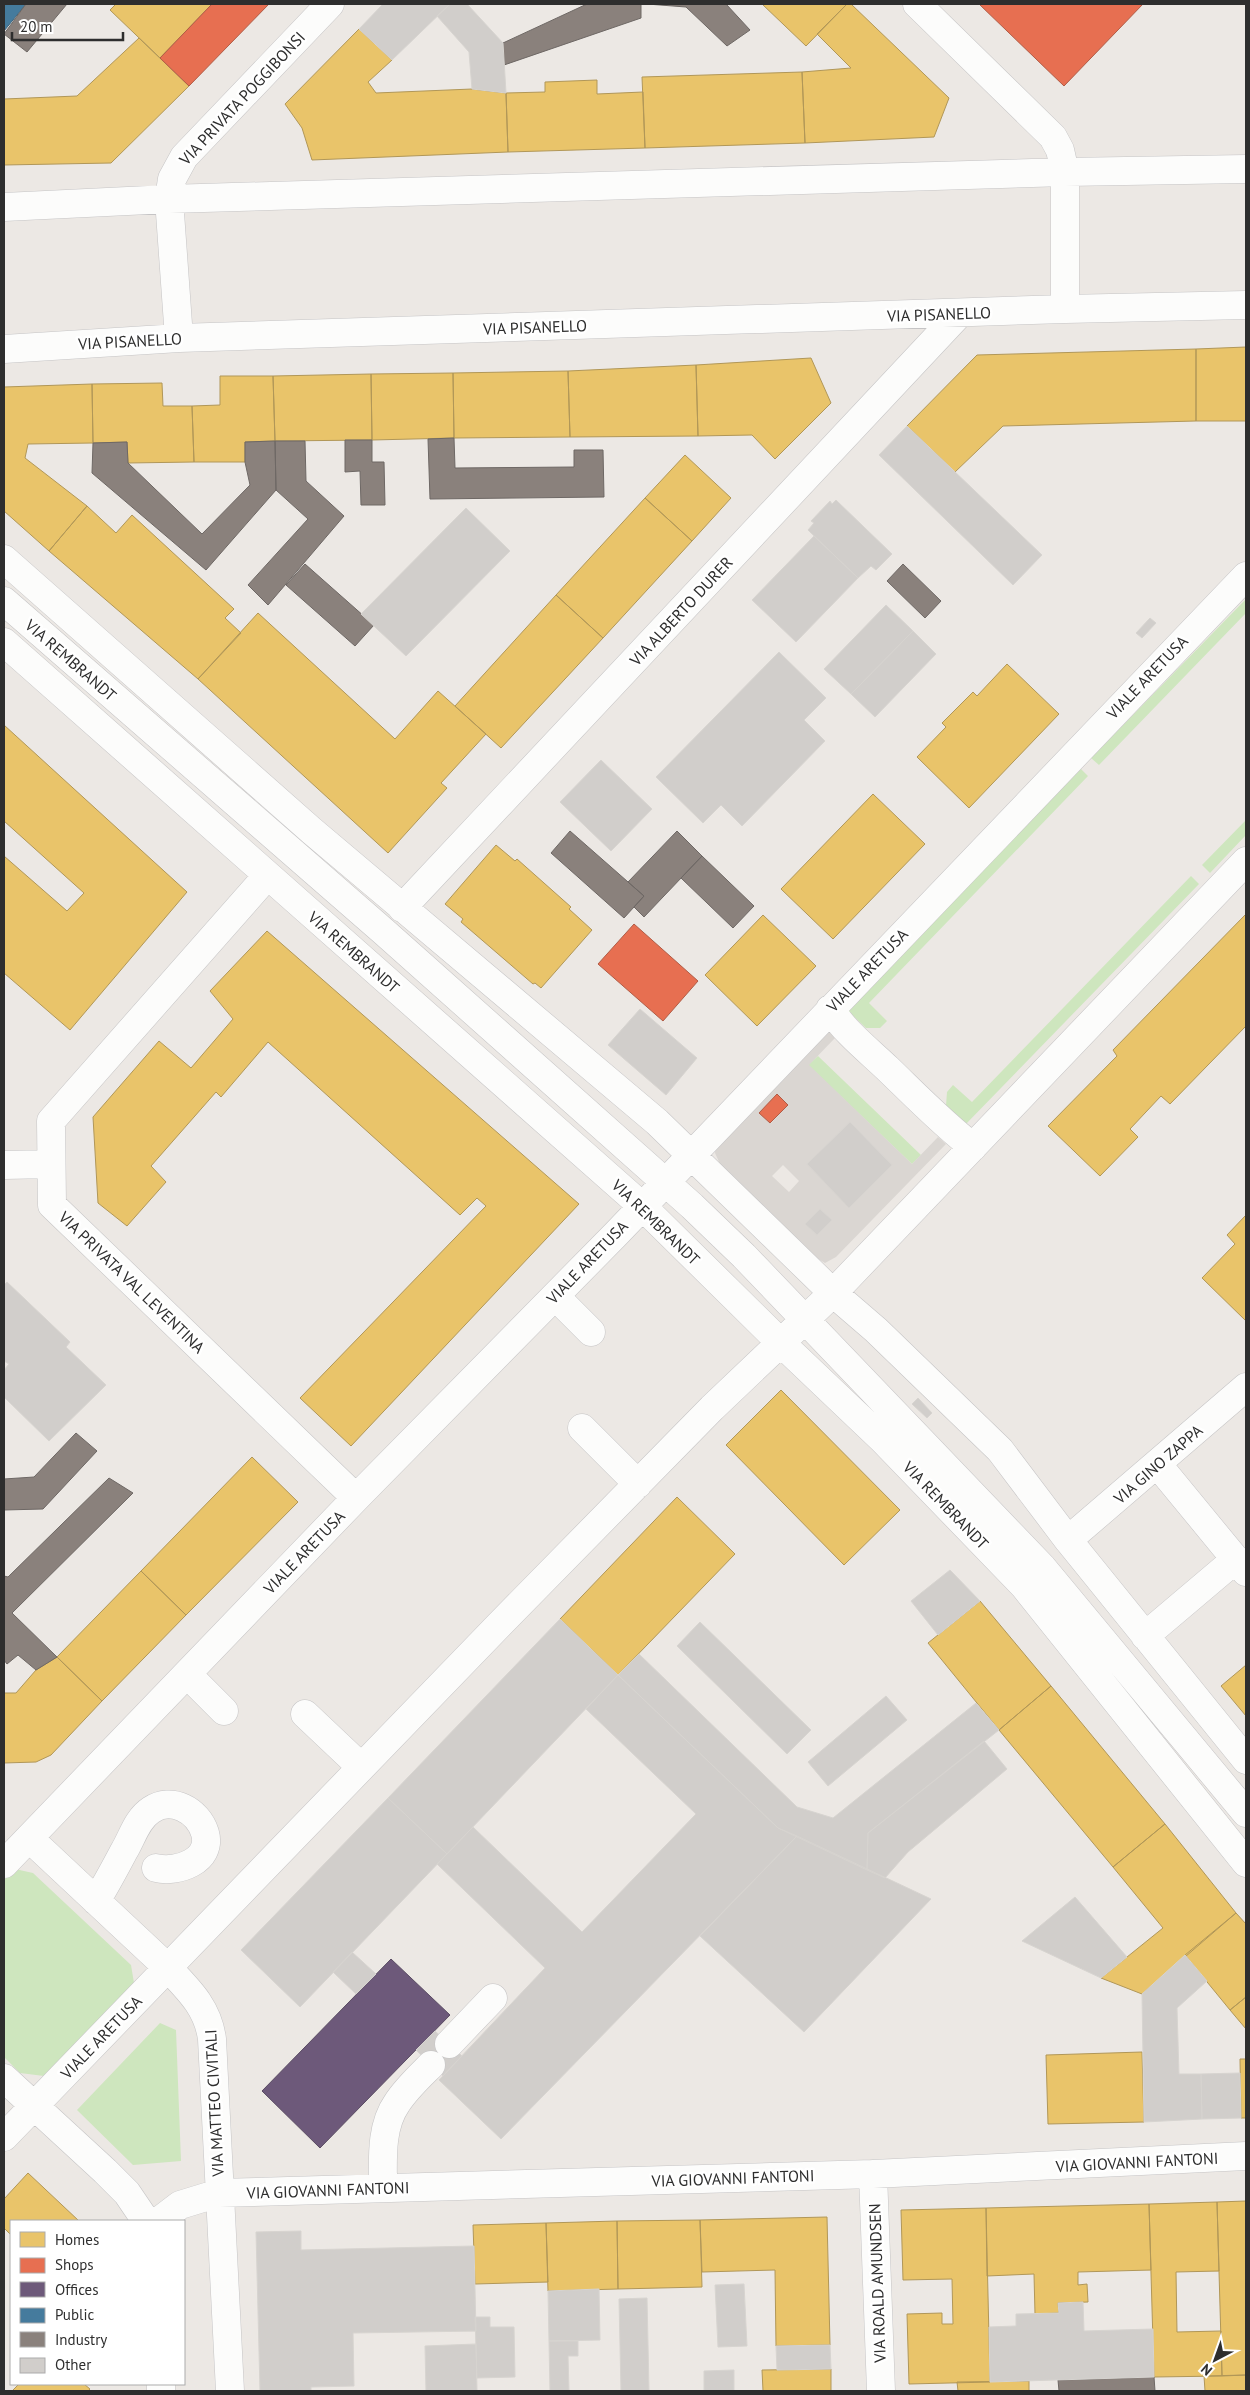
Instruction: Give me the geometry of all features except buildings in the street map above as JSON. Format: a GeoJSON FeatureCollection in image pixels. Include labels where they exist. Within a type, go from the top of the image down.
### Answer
{"type":"FeatureCollection","features":[{"type":"Feature","properties":{"kind":"street","name":"VIA PRIVATA POGGIBONSI"},"geometry":{"type":"LineString","coordinates":[[179,338],[169,199],[172,179],[184,157],[330,4]]}},
{"type":"Feature","properties":{"kind":"street"},"geometry":{"type":"LineString","coordinates":[[917,4],[1053,137],[1060,150],[1065,172],[1066,309]]}},
{"type":"Feature","properties":{"kind":"street"},"geometry":{"type":"LineString","coordinates":[[4,207],[169,199],[1065,172],[1246,169]]}},
{"type":"Feature","properties":{"kind":"street","name":"VIA PISANELLO"},"geometry":{"type":"LineString","coordinates":[[4,349],[179,338],[1066,309],[1246,305]]}},
{"type":"Feature","properties":{"kind":"street","name":"VIA ALBERTO DURER"},"geometry":{"type":"LineString","coordinates":[[402,908],[862,420],[960,313]]}},
{"type":"Feature","properties":{"kind":"street","name":"VIA REMBRANDT"},"geometry":{"type":"LineString","coordinates":[[4,559],[402,908],[657,1122],[833,1293],[876,1330],[1000,1450],[1068,1540],[1246,1760]]}},
{"type":"Feature","properties":{"kind":"street","name":"VIALE ARETUSA"},"geometry":{"type":"LineString","coordinates":[[4,1864],[16,1836],[187,1674],[356,1498],[642,1206],[1246,576]]}},
{"type":"Feature","properties":{"kind":"street","name":"VIA REMBRANDT"},"geometry":{"type":"LineString","coordinates":[[4,601],[383,931],[744,1256],[1042,1566],[1246,1813]]}},
{"type":"Feature","properties":{"kind":"street","name":"VIA REMBRANDT"},"geometry":{"type":"LineString","coordinates":[[4,642],[642,1206],[882,1439],[1024,1586],[1246,1863]]}},
{"type":"Feature","properties":{"kind":"street","name":"VIALE ARETUSA"},"geometry":{"type":"LineString","coordinates":[[4,2137],[360,1766],[712,1408],[833,1293],[1246,861]]}},
{"type":"Feature","properties":{"kind":"street","name":"VIA PRIVATA VAL LEVENTINA"},"geometry":{"type":"LineString","coordinates":[[267,876],[50,1122],[52,1205],[356,1498]]}},
{"type":"Feature","properties":{"kind":"street"},"geometry":{"type":"LineString","coordinates":[[830,1008],[838,1020],[863,1045],[973,1148]]}},
{"type":"Feature","properties":{"kind":"street"},"geometry":{"type":"LineString","coordinates":[[4,1165],[51,1164]]}},
{"type":"Feature","properties":{"kind":"street"},"geometry":{"type":"LineString","coordinates":[[555,1296],[591,1332]]}},
{"type":"Feature","properties":{"kind":"street","name":"VIA GINO ZAPPA"},"geometry":{"type":"LineString","coordinates":[[1068,1540],[1158,1465],[1246,1387]]}},
{"type":"Feature","properties":{"kind":"street"},"geometry":{"type":"LineString","coordinates":[[582,1428],[638,1484]]}},
{"type":"Feature","properties":{"kind":"street"},"geometry":{"type":"LineString","coordinates":[[1145,1636],[1241,1566],[1158,1465]]}},
{"type":"Feature","properties":{"kind":"street"},"geometry":{"type":"LineString","coordinates":[[187,1674],[224,1711]]}},
{"type":"Feature","properties":{"kind":"street"},"geometry":{"type":"LineString","coordinates":[[305,1714],[360,1766]]}},
{"type":"Feature","properties":{"kind":"street"},"geometry":{"type":"LineString","coordinates":[[96,1901],[134,1831],[145,1815],[158,1806],[168,1803],[177,1804],[196,1818],[201,1826],[205,1834],[203,1850],[194,1861],[185,1867],[174,1870],[156,1868]]}},
{"type":"Feature","properties":{"kind":"street"},"geometry":{"type":"LineString","coordinates":[[16,1836],[96,1901],[168,1968]]}},
{"type":"Feature","properties":{"kind":"street","name":"VIA MATTEO CIVITALI"},"geometry":{"type":"LineString","coordinates":[[168,1968],[201,2005],[210,2024],[219,2193],[224,2242],[230,2391]]}},
{"type":"Feature","properties":{"kind":"street"},"geometry":{"type":"LineString","coordinates":[[450,2044],[493,1998]]}},
{"type":"Feature","properties":{"kind":"street"},"geometry":{"type":"LineString","coordinates":[[383,2188],[384,2145],[388,2121],[396,2104],[431,2065]]}},
{"type":"Feature","properties":{"kind":"street"},"geometry":{"type":"LineString","coordinates":[[4,2078],[122,2188],[145,2220]]}},
{"type":"Feature","properties":{"kind":"street","name":"VIA GIOVANNI FANTONI"},"geometry":{"type":"LineString","coordinates":[[219,2193],[873,2174],[1246,2156]]}},
{"type":"Feature","properties":{"kind":"street","name":"VIA ROALD AMUNDSEN"},"geometry":{"type":"LineString","coordinates":[[873,2174],[881,2391]]}},
{"type":"Feature","properties":{"kind":"street","name":"VIA MATTEO CIVITALI"},"geometry":{"type":"LineString","coordinates":[[160,2220],[180,2205],[219,2193]]}},
{"type":"Feature","properties":{"kind":"green space"},"geometry":{"type":"Polygon","coordinates":[[[1246,599],[1246,613],[1099,765],[1091,758],[1246,599]]]}},
{"type":"Feature","properties":{"kind":"green space"},"geometry":{"type":"Polygon","coordinates":[[[1081,769],[1088,776],[869,1003],[887,1021],[880,1028],[866,1028],[847,1010],[1081,769]]]}},
{"type":"Feature","properties":{"kind":"green space"},"geometry":{"type":"Polygon","coordinates":[[[1246,820],[1246,835],[1210,873],[1202,865],[1246,820]]]}},
{"type":"Feature","properties":{"kind":"green space"},"geometry":{"type":"Polygon","coordinates":[[[1191,876],[1199,884],[965,1125],[946,1106],[947,1092],[953,1085],[972,1102],[1191,876]]]}},
{"type":"Feature","properties":{"kind":"green space"},"geometry":{"type":"Polygon","coordinates":[[[818,1056],[921,1155],[912,1164],[808,1065],[818,1056]]]}},
{"type":"Feature","properties":{"kind":"green space"},"geometry":{"type":"Polygon","coordinates":[[[15,1869],[33,1873],[131,1965],[134,1983],[44,2076],[20,2073],[4,2057],[4,1880],[15,1869]]]}},
{"type":"Feature","properties":{"kind":"green space"},"geometry":{"type":"Polygon","coordinates":[[[160,2023],[176,2030],[181,2161],[133,2165],[77,2110],[160,2023]]]}},
{"type":"Feature","properties":{"kind":"shaded area"},"geometry":{"type":"Polygon","coordinates":[[[828,1031],[835,1038],[809,1065],[912,1164],[938,1137],[946,1144],[836,1257],[825,1263],[815,1257],[720,1164],[715,1153],[716,1147],[828,1031]],[[777,1094],[760,1113],[771,1123],[788,1105],[777,1094]],[[850,1122],[807,1164],[849,1207],[892,1165],[850,1122]],[[783,1165],[772,1176],[789,1192],[799,1181],[783,1165]],[[820,1209],[805,1224],[817,1235],[832,1220],[820,1209]]]}}]}
